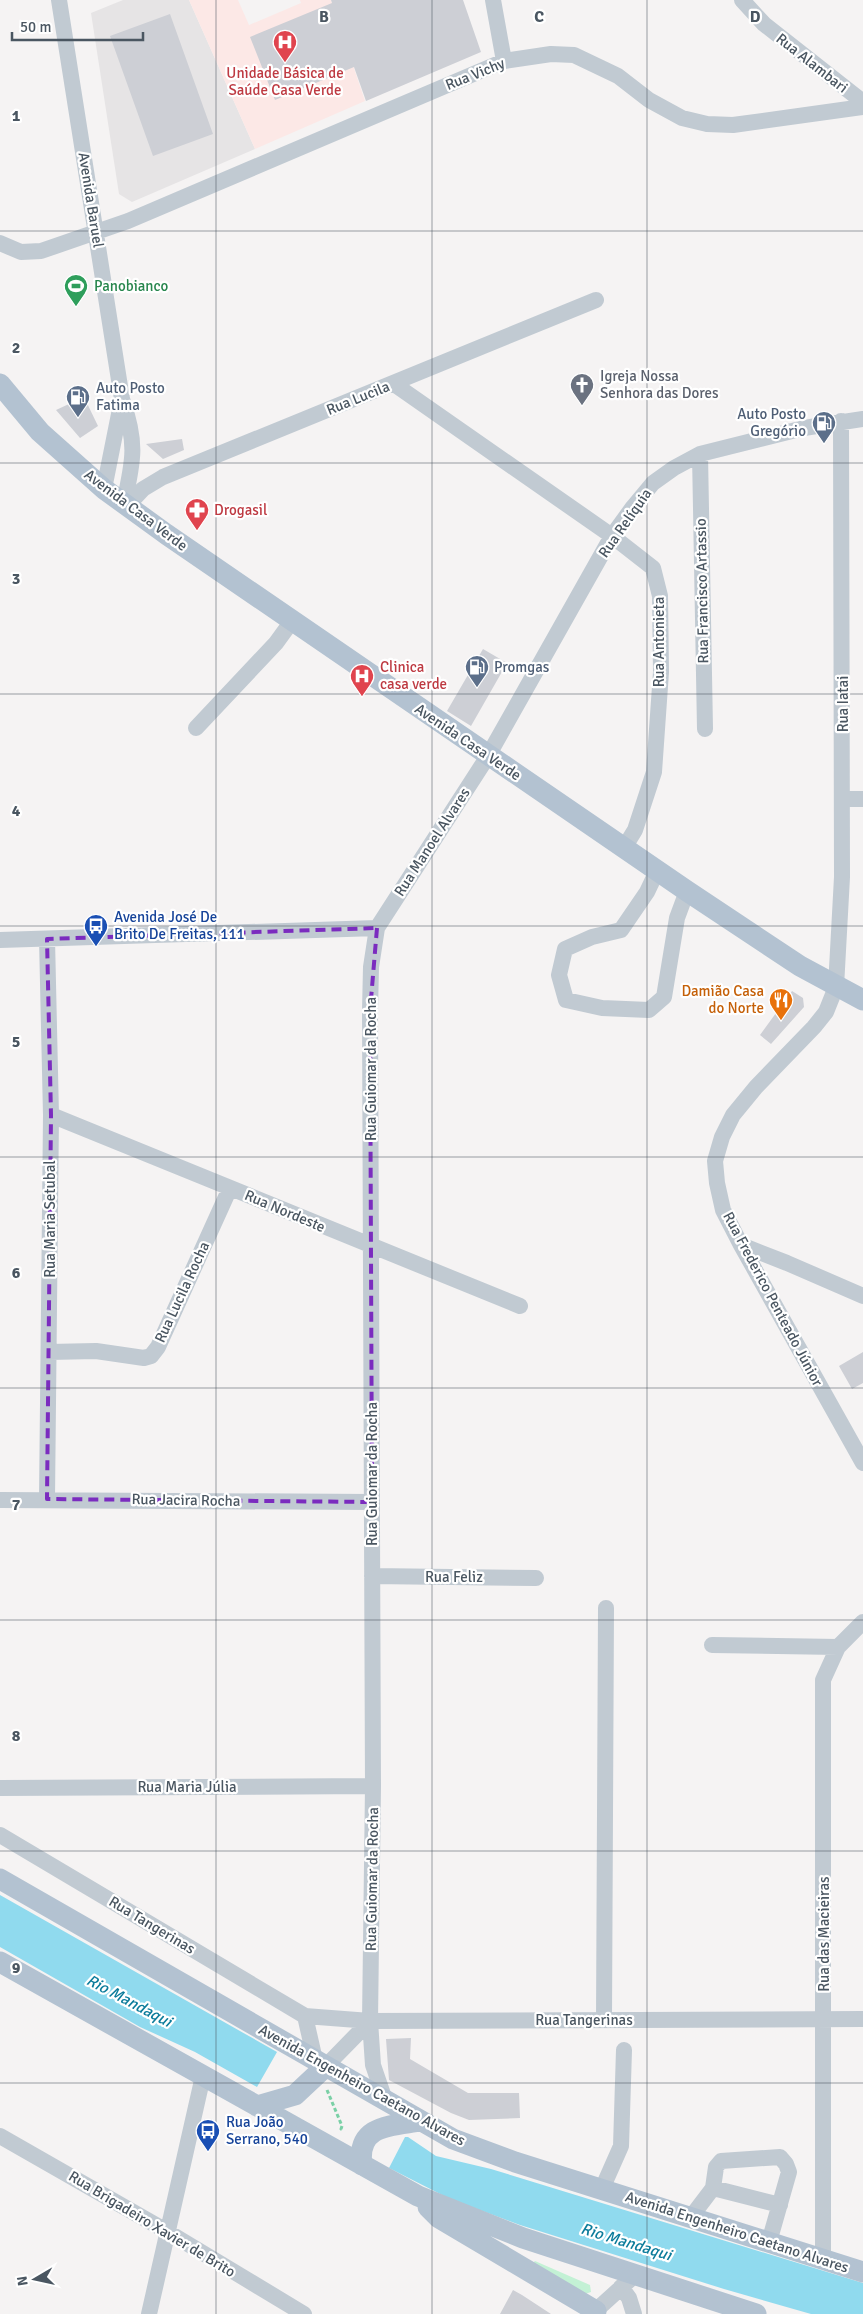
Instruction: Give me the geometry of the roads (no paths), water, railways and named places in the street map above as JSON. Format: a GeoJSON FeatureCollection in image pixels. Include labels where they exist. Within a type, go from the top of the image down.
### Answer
{"type":"FeatureCollection","features":[{"type":"Feature","properties":{"kind":"main road","name":"Avenida Casa Verde"},"geometry":{"type":"LineString","coordinates":[[0,384],[40,432],[104,489],[292,621],[686,891],[800,966],[863,1000]]}},
{"type":"Feature","properties":{"kind":"main road","name":"Avenida Engenheiro Caetano Alvares"},"geometry":{"type":"LineString","coordinates":[[0,1879],[453,2139],[602,2189],[863,2272]]}},
{"type":"Feature","properties":{"kind":"main road"},"geometry":{"type":"LineString","coordinates":[[0,1962],[418,2196],[628,2281],[756,2314]]}},
{"type":"Feature","properties":{"kind":"main road"},"geometry":{"type":"LineString","coordinates":[[257,2106],[295,2095],[321,2063]]}},
{"type":"Feature","properties":{"kind":"main road"},"geometry":{"type":"LineString","coordinates":[[362,2165],[362,2147],[364,2141],[373,2132],[385,2127],[421,2120]]}},
{"type":"Feature","properties":{"kind":"main road"},"geometry":{"type":"LineString","coordinates":[[418,2196],[439,2218],[594,2312]]}},
{"type":"Feature","properties":{"kind":"street","name":"Avenida Baruel"},"geometry":{"type":"LineString","coordinates":[[59,0],[122,400],[130,423],[134,445],[126,504]]}},
{"type":"Feature","properties":{"kind":"street"},"geometry":{"type":"LineString","coordinates":[[493,0],[504,61]]}},
{"type":"Feature","properties":{"kind":"street","name":"Rua Alambari"},"geometry":{"type":"LineString","coordinates":[[742,0],[764,24],[863,102]]}},
{"type":"Feature","properties":{"kind":"street","name":"Rua Vichy"},"geometry":{"type":"LineString","coordinates":[[0,243],[21,252],[41,251],[128,221],[504,61],[551,54],[574,55],[618,76],[648,100],[682,118],[707,124],[733,125],[863,107]]}},
{"type":"Feature","properties":{"kind":"street","name":"Rua Lucila"},"geometry":{"type":"LineString","coordinates":[[126,504],[143,489],[162,477],[596,300]]}},
{"type":"Feature","properties":{"kind":"street","name":"Rua Antonieta"},"geometry":{"type":"LineString","coordinates":[[394,384],[612,536],[653,568],[660,596],[661,672],[654,772],[635,830],[624,848]]}},
{"type":"Feature","properties":{"kind":"street","name":"Avenida Baruel"},"geometry":{"type":"LineString","coordinates":[[104,489],[122,400]]}},
{"type":"Feature","properties":{"kind":"street","name":"Rua Relíquia"},"geometry":{"type":"LineString","coordinates":[[488,756],[612,536],[653,483],[674,468],[700,454],[758,438],[841,421],[863,419]]}},
{"type":"Feature","properties":{"kind":"street","name":"Rua Iatai"},"geometry":{"type":"LineString","coordinates":[[836,987],[842,877],[843,799],[841,421]]}},
{"type":"Feature","properties":{"kind":"street","name":"Rua Francisco Artassio"},"geometry":{"type":"LineString","coordinates":[[700,454],[705,729]]}},
{"type":"Feature","properties":{"kind":"street"},"geometry":{"type":"LineString","coordinates":[[196,728],[276,643],[292,621]]}},
{"type":"Feature","properties":{"kind":"street","name":"Rua Manoel Alvares"},"geometry":{"type":"LineString","coordinates":[[377,928],[488,756]]}},
{"type":"Feature","properties":{"kind":"street"},"geometry":{"type":"LineString","coordinates":[[843,799],[863,799]]}},
{"type":"Feature","properties":{"kind":"street"},"geometry":{"type":"LineString","coordinates":[[657,871],[647,892],[621,930],[592,937],[565,949],[559,975],[566,1000],[602,1008],[649,1010],[664,997],[677,918],[686,891]]}},
{"type":"Feature","properties":{"kind":"street"},"geometry":{"type":"LineString","coordinates":[[0,940],[377,928]]}},
{"type":"Feature","properties":{"kind":"street","name":"Rua Guiomar da Rocha"},"geometry":{"type":"LineString","coordinates":[[377,928],[371,967],[373,1786],[370,2021],[374,2065],[385,2100]]}},
{"type":"Feature","properties":{"kind":"street","name":"Rua Maria Setubal"},"geometry":{"type":"LineString","coordinates":[[46,1499],[51,1115],[47,938]]}},
{"type":"Feature","properties":{"kind":"street","name":"Rua Frederico Penteado Júnior"},"geometry":{"type":"LineString","coordinates":[[836,987],[826,1012],[814,1027],[756,1087],[733,1115],[722,1137],[715,1161],[717,1183],[723,1210],[863,1463]]}},
{"type":"Feature","properties":{"kind":"street","name":"Rua Nordeste"},"geometry":{"type":"LineString","coordinates":[[51,1115],[371,1247],[520,1306]]}},
{"type":"Feature","properties":{"kind":"street","name":"Rua Lucila Rocha"},"geometry":{"type":"LineString","coordinates":[[49,1352],[96,1351],[144,1358],[152,1356],[230,1188]]}},
{"type":"Feature","properties":{"kind":"street"},"geometry":{"type":"LineString","coordinates":[[741,1245],[796,1266],[863,1296]]}},
{"type":"Feature","properties":{"kind":"street","name":"Rua Jacira Rocha"},"geometry":{"type":"LineString","coordinates":[[0,1500],[372,1502]]}},
{"type":"Feature","properties":{"kind":"street","name":"Rua Feliz"},"geometry":{"type":"LineString","coordinates":[[372,1576],[536,1578]]}},
{"type":"Feature","properties":{"kind":"street"},"geometry":{"type":"LineString","coordinates":[[604,2020],[606,1608]]}},
{"type":"Feature","properties":{"kind":"street","name":"Rua das Macieiras"},"geometry":{"type":"LineString","coordinates":[[823,2259],[824,1680],[838,1647],[863,1622]]}},
{"type":"Feature","properties":{"kind":"street"},"geometry":{"type":"LineString","coordinates":[[712,1645],[838,1647]]}},
{"type":"Feature","properties":{"kind":"street","name":"Rua Maria Júlia"},"geometry":{"type":"LineString","coordinates":[[0,1788],[373,1786]]}},
{"type":"Feature","properties":{"kind":"street","name":"Rua Tangerinas"},"geometry":{"type":"LineString","coordinates":[[0,1834],[305,2016],[370,2021],[863,2019]]}},
{"type":"Feature","properties":{"kind":"street"},"geometry":{"type":"LineString","coordinates":[[305,2016],[321,2063],[370,2021]]}},
{"type":"Feature","properties":{"kind":"street"},"geometry":{"type":"LineString","coordinates":[[602,2189],[620,2146],[624,2050]]}},
{"type":"Feature","properties":{"kind":"street"},"geometry":{"type":"LineString","coordinates":[[149,2314],[204,2076]]}},
{"type":"Feature","properties":{"kind":"street","name":"Rua Brigadeiro Xavier de Brito"},"geometry":{"type":"LineString","coordinates":[[0,2136],[168,2232],[304,2314]]}},
{"type":"Feature","properties":{"kind":"street"},"geometry":{"type":"LineString","coordinates":[[692,2217],[713,2188],[716,2167],[720,2161],[780,2157],[786,2164],[789,2172],[769,2242]]}},
{"type":"Feature","properties":{"kind":"street"},"geometry":{"type":"LineString","coordinates":[[713,2188],[780,2205]]}},
{"type":"Feature","properties":{"kind":"street"},"geometry":{"type":"LineString","coordinates":[[594,2312],[628,2281]]}},
{"type":"Feature","properties":{"kind":"street"},"geometry":{"type":"LineString","coordinates":[[628,2281],[629,2298],[634,2314]]}},
{"type":"Feature","properties":{"kind":"water","name":"Rio Mandaqui"},"geometry":{"type":"Polygon","coordinates":[[[0,1895],[277,2052],[257,2087],[195,2052],[140,2027],[0,1947],[0,1895]]]}},
{"type":"Feature","properties":{"kind":"water","name":"Rio Mandaqui"},"geometry":{"type":"Polygon","coordinates":[[[405,2137],[408,2137],[436,2156],[491,2169],[863,2283],[863,2314],[811,2314],[724,2289],[520,2225],[450,2199],[389,2168],[405,2137]]]}},
{"type":"Feature","properties":{"kind":"place","name":"Unidade Básica de Saúde Casa Verde"},"geometry":{"type":"Point","coordinates":[285,63]}},
{"type":"Feature","properties":{"kind":"place","name":"Panobianco"},"geometry":{"type":"Point","coordinates":[76,307]}},
{"type":"Feature","properties":{"kind":"place","name":"Igreja Nossa Senhora das Dores"},"geometry":{"type":"Point","coordinates":[582,406]}},
{"type":"Feature","properties":{"kind":"place","name":"Auto Posto Fatima"},"geometry":{"type":"Point","coordinates":[78,418]}},
{"type":"Feature","properties":{"kind":"place","name":"Auto Posto Gregório"},"geometry":{"type":"Point","coordinates":[824,444]}},
{"type":"Feature","properties":{"kind":"place","name":"Drogasil"},"geometry":{"type":"Point","coordinates":[197,531]}},
{"type":"Feature","properties":{"kind":"place","name":"Promgas"},"geometry":{"type":"Point","coordinates":[477,688]}},
{"type":"Feature","properties":{"kind":"place","name":"Clinica casa verde"},"geometry":{"type":"Point","coordinates":[362,697]}},
{"type":"Feature","properties":{"kind":"place","name":"Avenida José De Brito De Freitas, 111"},"geometry":{"type":"Point","coordinates":[96,947]}},
{"type":"Feature","properties":{"kind":"place","name":"Damião Casa do Norte"},"geometry":{"type":"Point","coordinates":[781,1021]}},
{"type":"Feature","properties":{"kind":"place","name":"Rua João Serrano, 540"},"geometry":{"type":"Point","coordinates":[208,2152]}}]}
